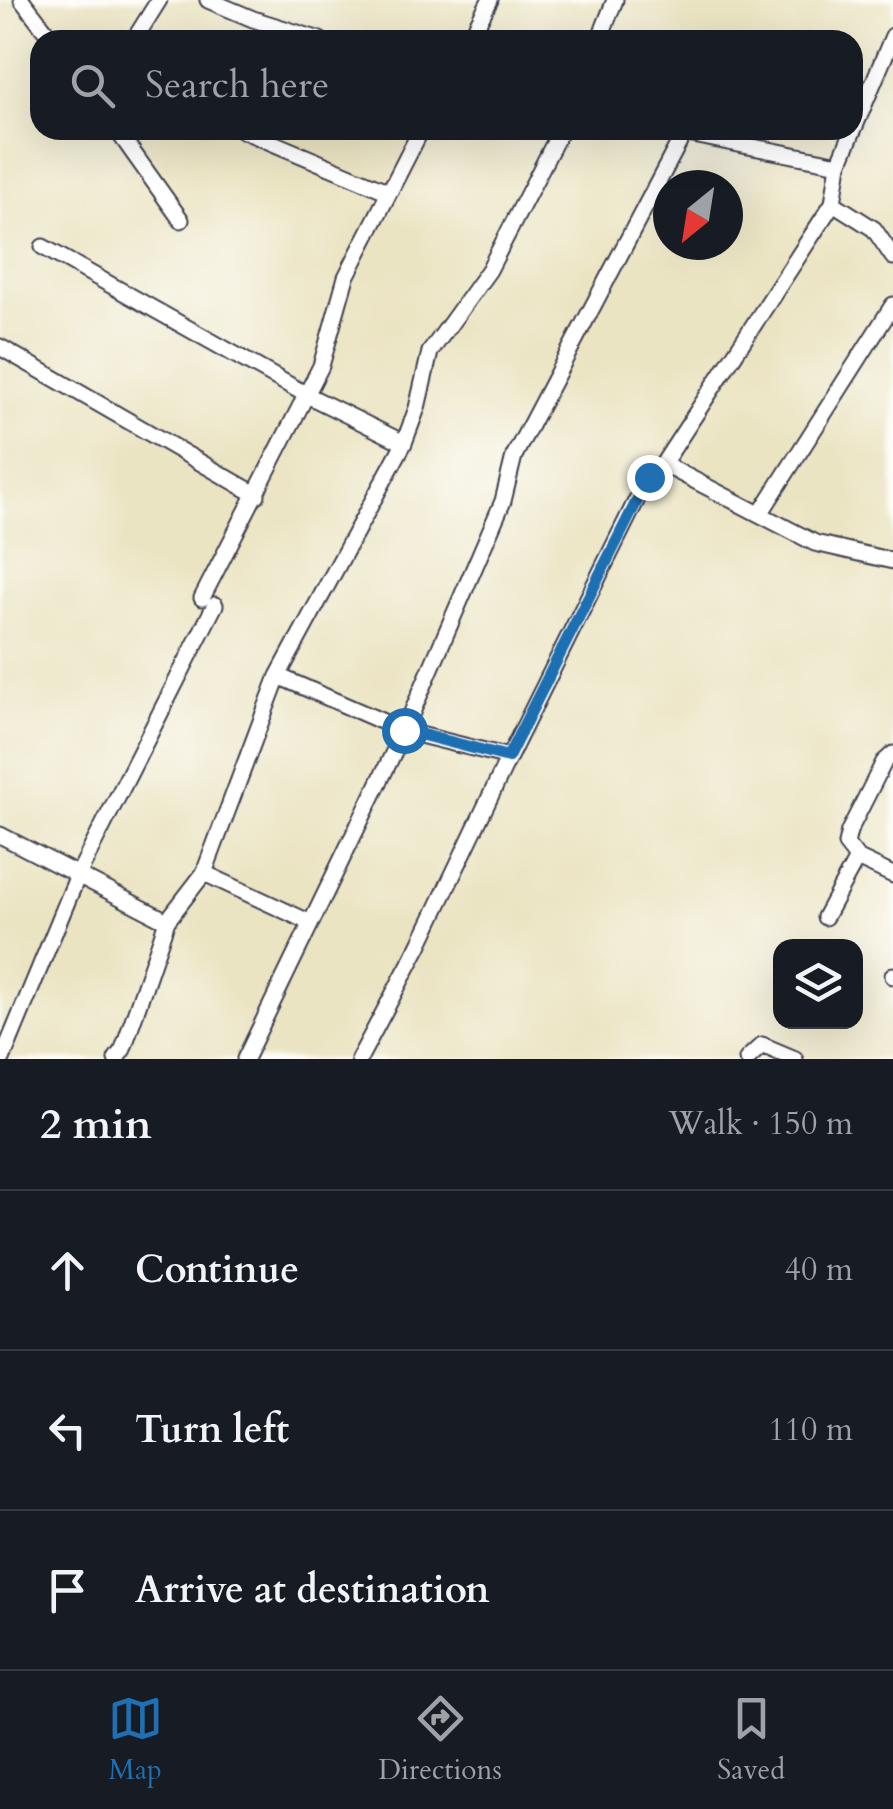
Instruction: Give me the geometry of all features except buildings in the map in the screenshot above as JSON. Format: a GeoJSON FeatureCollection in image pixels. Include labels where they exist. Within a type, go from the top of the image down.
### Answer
{"type":"FeatureCollection","features":[{"type":"Feature","properties":{"kind":"street"},"geometry":{"type":"LineString","coordinates":[[22,0],[45,30]]}},
{"type":"Feature","properties":{"kind":"street"},"geometry":{"type":"LineString","coordinates":[[140,30],[159,0]]}},
{"type":"Feature","properties":{"kind":"street"},"geometry":{"type":"LineString","coordinates":[[208,0],[288,30]]}},
{"type":"Feature","properties":{"kind":"street"},"geometry":{"type":"LineString","coordinates":[[474,30],[490,0]]}},
{"type":"Feature","properties":{"kind":"street"},"geometry":{"type":"LineString","coordinates":[[603,30],[614,0]]}},
{"type":"Feature","properties":{"kind":"street"},"geometry":{"type":"LineString","coordinates":[[863,107],[893,36]]}},
{"type":"Feature","properties":{"kind":"street"},"geometry":{"type":"LineString","coordinates":[[124,140],[182,220]]}},
{"type":"Feature","properties":{"kind":"street"},"geometry":{"type":"LineString","coordinates":[[266,140],[390,192]]}},
{"type":"Feature","properties":{"kind":"street"},"geometry":{"type":"LineString","coordinates":[[2,1059],[78,875],[314,381],[346,277],[417,140]]}},
{"type":"Feature","properties":{"kind":"street"},"geometry":{"type":"LineString","coordinates":[[116,1059],[124,1049],[167,920],[204,873],[278,676],[407,435],[418,408],[430,352],[488,270],[556,140]]}},
{"type":"Feature","properties":{"kind":"street"},"geometry":{"type":"LineString","coordinates":[[244,1059],[404,730],[503,501],[514,456],[672,140]]}},
{"type":"Feature","properties":{"kind":"street"},"geometry":{"type":"LineString","coordinates":[[717,140],[839,164]]}},
{"type":"Feature","properties":{"kind":"street"},"geometry":{"type":"LineString","coordinates":[[359,1059],[420,946],[508,757],[637,499],[833,203],[839,164],[849,140]]}},
{"type":"Feature","properties":{"kind":"street"},"geometry":{"type":"LineString","coordinates":[[833,203],[874,229],[893,257]]}},
{"type":"Feature","properties":{"kind":"street"},"geometry":{"type":"LineString","coordinates":[[43,247],[314,381],[407,435]]}},
{"type":"Feature","properties":{"kind":"street"},"geometry":{"type":"LineString","coordinates":[[760,514],[893,305]]}},
{"type":"Feature","properties":{"kind":"street"},"geometry":{"type":"LineString","coordinates":[[0,347],[258,495]]}},
{"type":"Feature","properties":{"kind":"street"},"geometry":{"type":"LineString","coordinates":[[663,464],[815,543],[893,561]]}},
{"type":"Feature","properties":{"kind":"street"},"geometry":{"type":"LineString","coordinates":[[278,676],[404,730],[508,757]]}},
{"type":"Feature","properties":{"kind":"street"},"geometry":{"type":"LineString","coordinates":[[893,754],[884,762],[846,844],[857,858],[893,876]]}},
{"type":"Feature","properties":{"kind":"street"},"geometry":{"type":"LineString","coordinates":[[0,835],[167,920]]}},
{"type":"Feature","properties":{"kind":"street"},"geometry":{"type":"LineString","coordinates":[[825,917],[857,858]]}},
{"type":"Feature","properties":{"kind":"street"},"geometry":{"type":"LineString","coordinates":[[204,873],[311,922]]}},
{"type":"Feature","properties":{"kind":"street"},"geometry":{"type":"LineString","coordinates":[[747,1059],[762,1045],[795,1059]]}},
{"type":"Feature","properties":{"kind":"route"},"geometry":{"type":"LineString","coordinates":[[404,730],[508,757],[649,477]]}}]}
